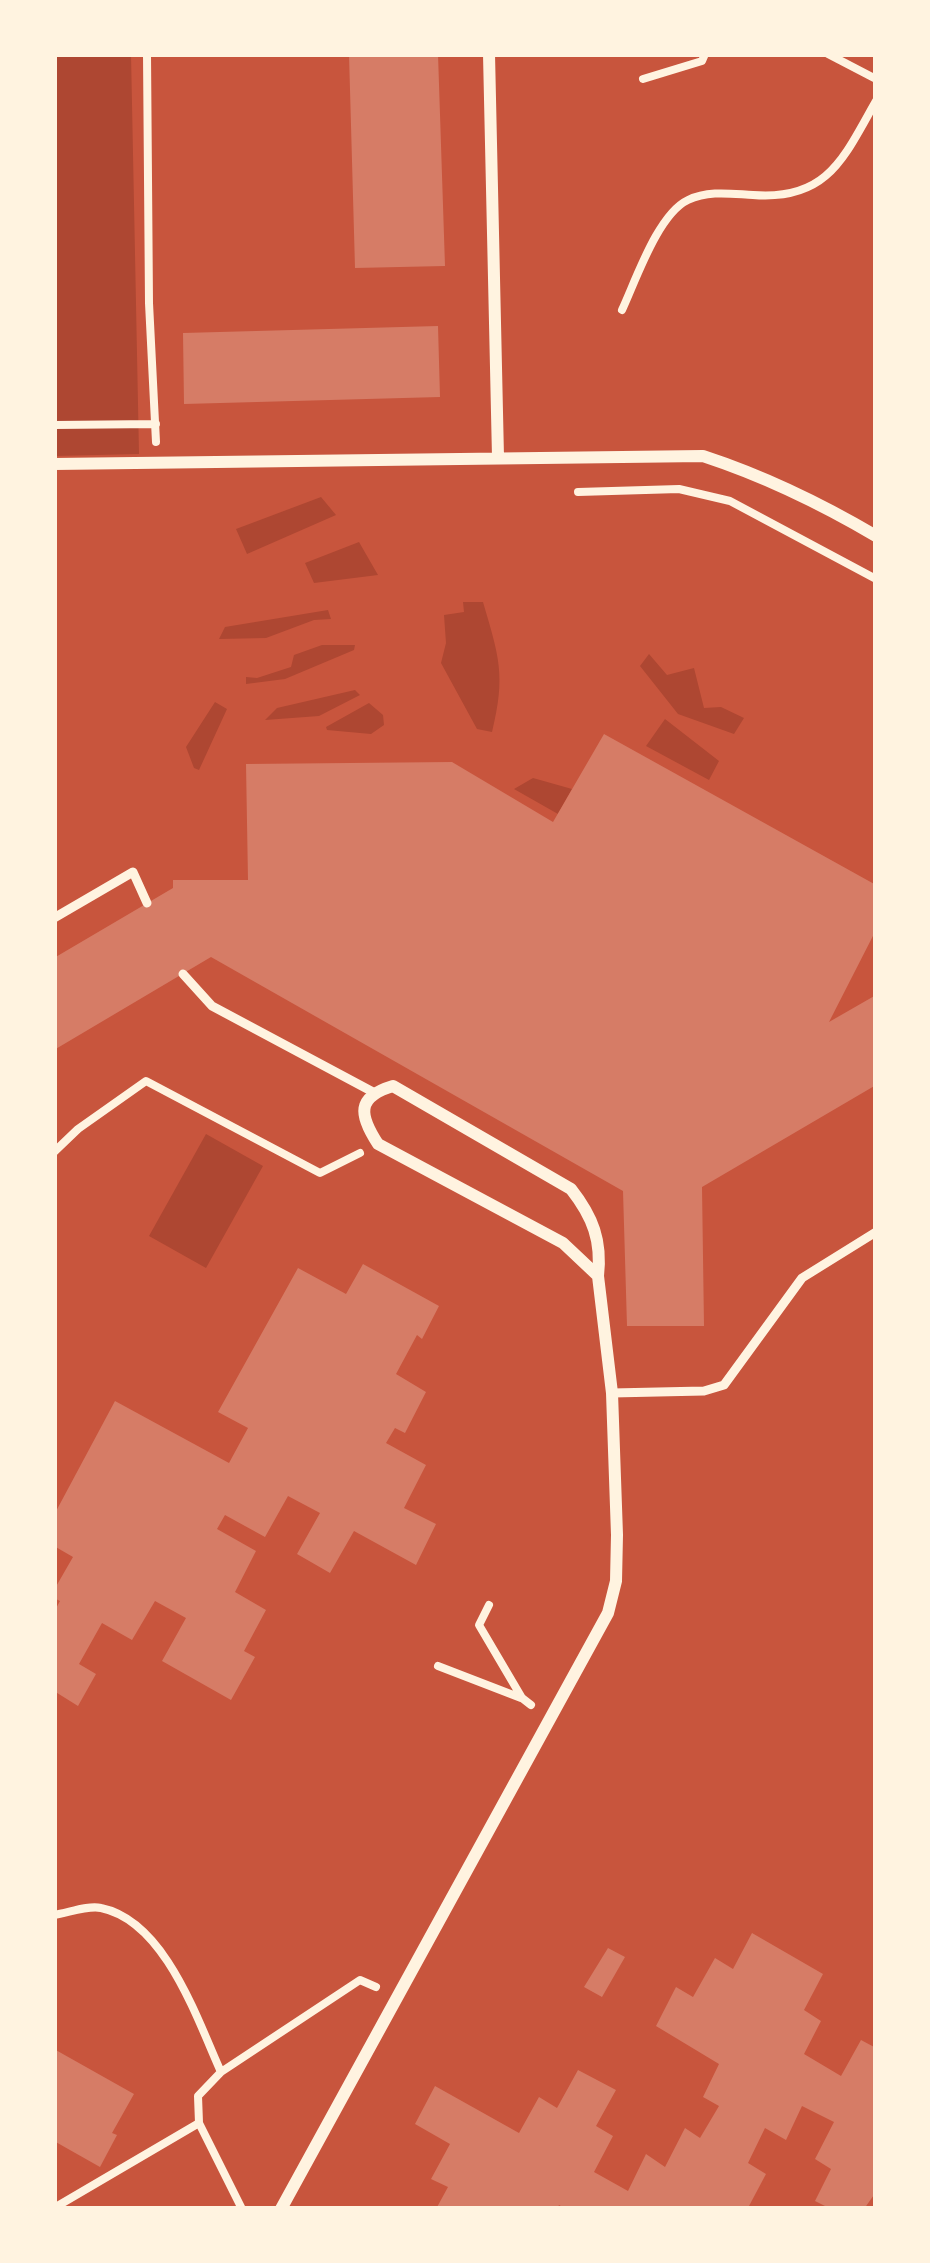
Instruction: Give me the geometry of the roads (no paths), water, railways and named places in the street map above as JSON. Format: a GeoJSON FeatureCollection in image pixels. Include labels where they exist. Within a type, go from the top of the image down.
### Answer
{"type":"FeatureCollection","features":[{"type":"Feature","properties":{"kind":"street"},"geometry":{"type":"LineString","coordinates":[[489,54],[498,457]]}},
{"type":"Feature","properties":{"kind":"street"},"geometry":{"type":"LineString","coordinates":[[54,464],[703,456],[744,469],[876,536]]}},
{"type":"Feature","properties":{"kind":"street"},"geometry":{"type":"LineString","coordinates":[[281,2209],[608,1613],[616,1581],[612,1393],[598,1276],[601,1249],[589,1213],[571,1190],[394,1086],[374,1092],[364,1105],[364,1124],[378,1144],[563,1243],[598,1276]]}},
{"type":"Feature","properties":{"kind":"lane"},"geometry":{"type":"LineString","coordinates":[[54,919],[133,872],[147,903]]}},
{"type":"Feature","properties":{"kind":"lane"},"geometry":{"type":"LineString","coordinates":[[183,974],[212,1006],[374,1092]]}},
{"type":"Feature","properties":{"kind":"lane"},"geometry":{"type":"LineString","coordinates":[[612,1393],[704,1391],[724,1385],[802,1279],[876,1232]]}}]}
